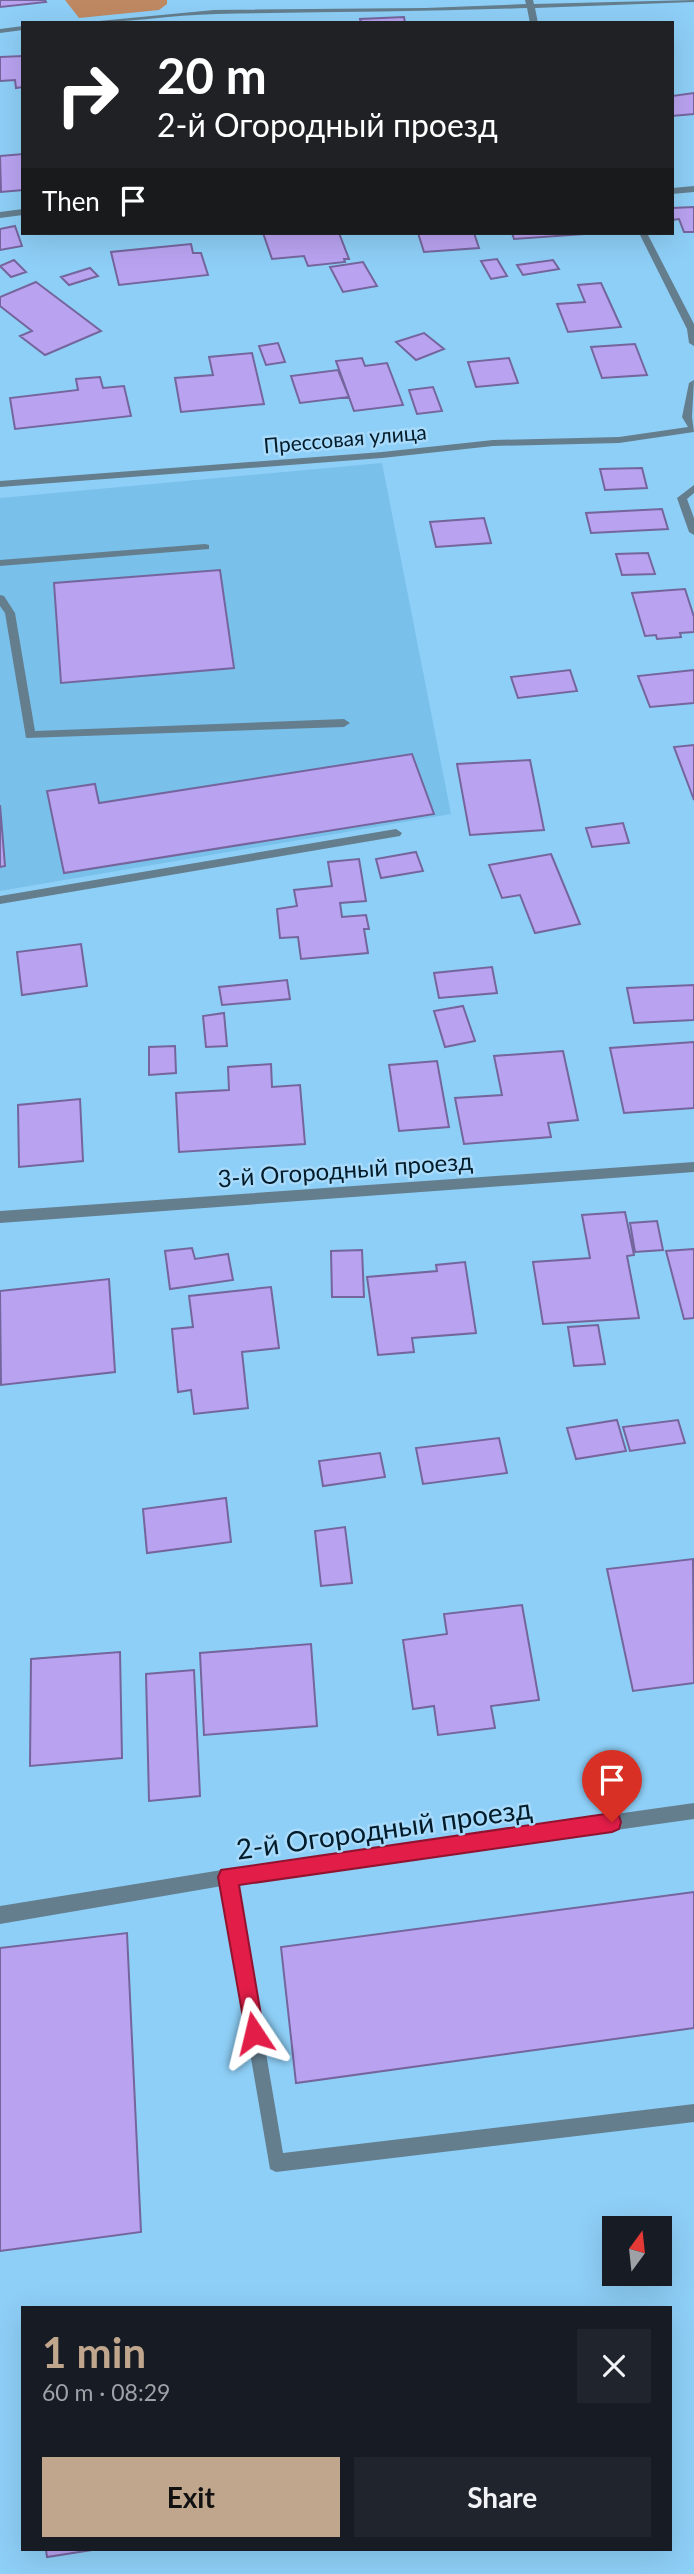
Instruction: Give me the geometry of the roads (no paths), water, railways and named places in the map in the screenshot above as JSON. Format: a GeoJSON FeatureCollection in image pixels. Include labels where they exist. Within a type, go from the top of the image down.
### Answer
{"type":"FeatureCollection","features":[{"type":"Feature","properties":{"kind":"street"},"geometry":{"type":"LineString","coordinates":[[184,0],[188,13]]}},
{"type":"Feature","properties":{"kind":"street"},"geometry":{"type":"LineString","coordinates":[[103,21],[188,13],[694,0]]}},
{"type":"Feature","properties":{"kind":"street"},"geometry":{"type":"LineString","coordinates":[[529,3],[534,21]]}},
{"type":"Feature","properties":{"kind":"street"},"geometry":{"type":"LineString","coordinates":[[0,31],[21,28]]}},
{"type":"Feature","properties":{"kind":"street"},"geometry":{"type":"LineString","coordinates":[[674,191],[694,189]]}},
{"type":"Feature","properties":{"kind":"street"},"geometry":{"type":"LineString","coordinates":[[0,215],[21,212]]}},
{"type":"Feature","properties":{"kind":"street"},"geometry":{"type":"LineString","coordinates":[[644,235],[692,329],[694,343]]}},
{"type":"Feature","properties":{"kind":"street"},"geometry":{"type":"LineString","coordinates":[[694,383],[687,417],[694,429]]}},
{"type":"Feature","properties":{"kind":"street","name":"Прессовая улица"},"geometry":{"type":"LineString","coordinates":[[0,484],[382,455],[493,443],[619,440],[694,429]]}},
{"type":"Feature","properties":{"kind":"street"},"geometry":{"type":"LineString","coordinates":[[694,488],[682,498],[694,533]]}},
{"type":"Feature","properties":{"kind":"street"},"geometry":{"type":"LineString","coordinates":[[0,563],[205,547]]}},
{"type":"Feature","properties":{"kind":"street"},"geometry":{"type":"LineString","coordinates":[[0,598],[10,613],[30,735],[344,723]]}},
{"type":"Feature","properties":{"kind":"street"},"geometry":{"type":"LineString","coordinates":[[0,900],[396,833]]}},
{"type":"Feature","properties":{"kind":"street","name":"3-й Огородный проезд"},"geometry":{"type":"LineString","coordinates":[[0,1217],[694,1167]]}},
{"type":"Feature","properties":{"kind":"street","name":"2-й Огородный проезд"},"geometry":{"type":"LineString","coordinates":[[0,1915],[228,1877],[694,1811]]}},
{"type":"Feature","properties":{"kind":"street"},"geometry":{"type":"LineString","coordinates":[[228,1877],[276,2163],[694,2113]]}}]}
